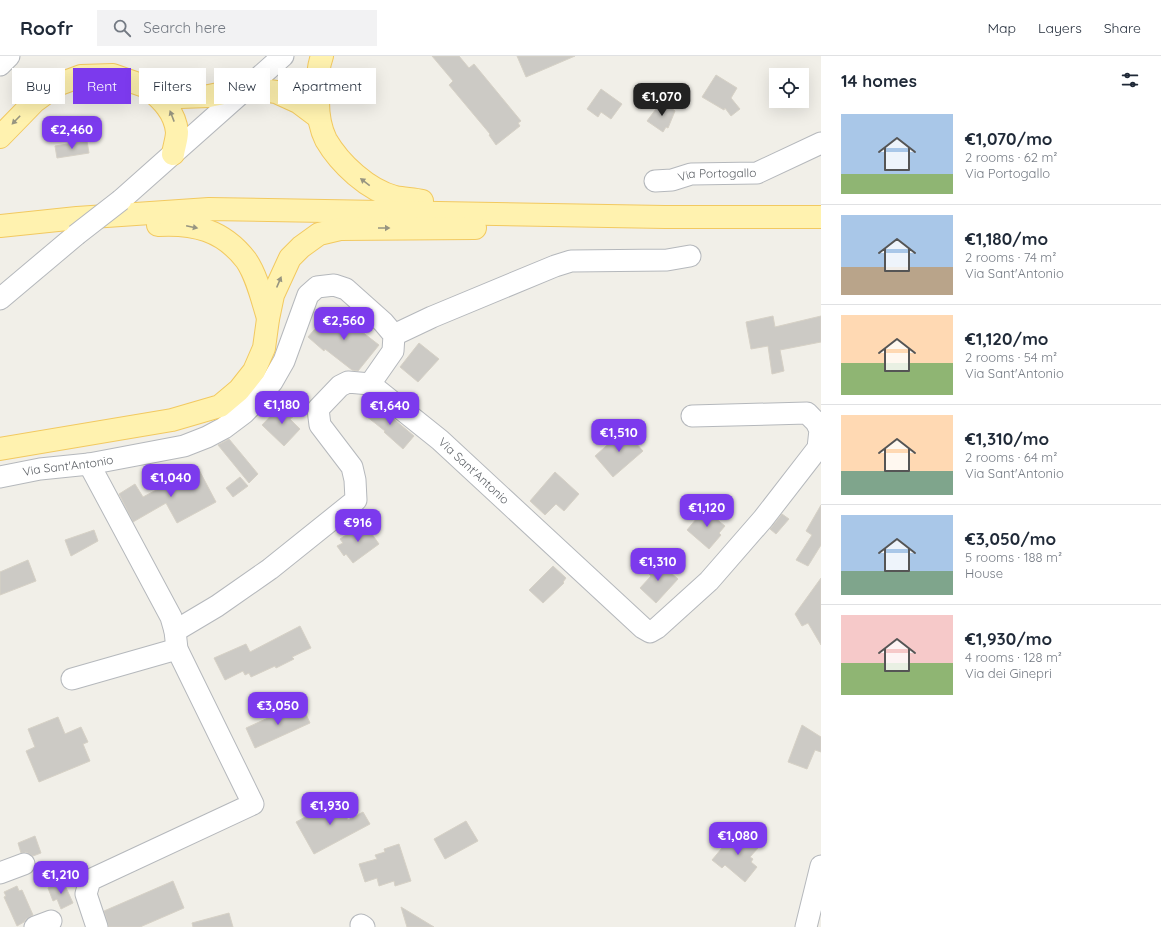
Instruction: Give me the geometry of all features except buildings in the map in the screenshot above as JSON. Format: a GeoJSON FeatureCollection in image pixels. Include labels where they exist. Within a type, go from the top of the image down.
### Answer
{"type":"FeatureCollection","features":[{"type":"Feature","properties":{"kind":"main road"},"geometry":{"type":"LineString","coordinates":[[322,56],[320,61],[317,88],[318,117],[326,139],[344,165],[369,185],[395,197],[425,201],[582,201],[621,215]]}},
{"type":"Feature","properties":{"kind":"main road"},"geometry":{"type":"LineString","coordinates":[[0,137],[35,101],[57,85],[81,76],[113,75],[139,84]]}},
{"type":"Feature","properties":{"kind":"main road"},"geometry":{"type":"LineString","coordinates":[[270,91],[276,92],[298,102],[318,117]]}},
{"type":"Feature","properties":{"kind":"main road"},"geometry":{"type":"LineString","coordinates":[[166,104],[172,114],[177,132],[173,154]]}},
{"type":"Feature","properties":{"kind":"main road"},"geometry":{"type":"LineString","coordinates":[[0,226],[77,218],[209,209],[621,215],[665,217],[821,217]]}},
{"type":"Feature","properties":{"kind":"main road"},"geometry":{"type":"LineString","coordinates":[[4,446],[172,420],[220,406],[239,390],[254,371],[264,348],[273,295],[290,258],[301,247],[319,234],[340,229],[619,227],[665,217]]}},
{"type":"Feature","properties":{"kind":"main road"},"geometry":{"type":"LineString","coordinates":[[0,236],[51,231],[176,224],[216,233],[232,245],[246,261],[261,296],[268,319]]}},
{"type":"Feature","properties":{"kind":"street"},"geometry":{"type":"LineString","coordinates":[[0,65],[9,56]]}},
{"type":"Feature","properties":{"kind":"street"},"geometry":{"type":"LineString","coordinates":[[269,68],[283,56]]}},
{"type":"Feature","properties":{"kind":"street"},"geometry":{"type":"LineString","coordinates":[[0,299],[76,235],[121,200],[228,104]]}},
{"type":"Feature","properties":{"kind":"street","name":"Via Portogallo"},"geometry":{"type":"LineString","coordinates":[[655,181],[672,180],[691,174],[757,173],[821,143]]}},
{"type":"Feature","properties":{"kind":"street"},"geometry":{"type":"LineString","coordinates":[[72,679],[176,640],[217,606],[270,569],[356,500],[355,480],[352,467],[320,425],[318,409],[340,386],[348,382],[370,384],[393,351],[394,335],[432,317],[555,266],[571,261],[667,260],[690,256]]}},
{"type":"Feature","properties":{"kind":"street","name":"Via Sant'Antonio"},"geometry":{"type":"LineString","coordinates":[[0,477],[40,469],[90,464],[184,446],[207,437],[224,428],[244,413],[272,382],[284,361],[308,295],[317,287],[334,284],[346,289],[394,335]]}},
{"type":"Feature","properties":{"kind":"street","name":"Via Sant'Antonio"},"geometry":{"type":"LineString","coordinates":[[370,384],[440,440],[637,623],[650,632],[658,628],[709,580],[763,519],[818,448],[820,430],[816,422],[807,413],[692,416]]}},
{"type":"Feature","properties":{"kind":"street"},"geometry":{"type":"LineString","coordinates":[[90,464],[171,617],[176,640],[253,804],[90,880],[86,894],[98,927]]}},
{"type":"Feature","properties":{"kind":"street"},"geometry":{"type":"LineString","coordinates":[[0,873],[24,864]]}},
{"type":"Feature","properties":{"kind":"street"},"geometry":{"type":"LineString","coordinates":[[806,927],[821,866]]}}]}
